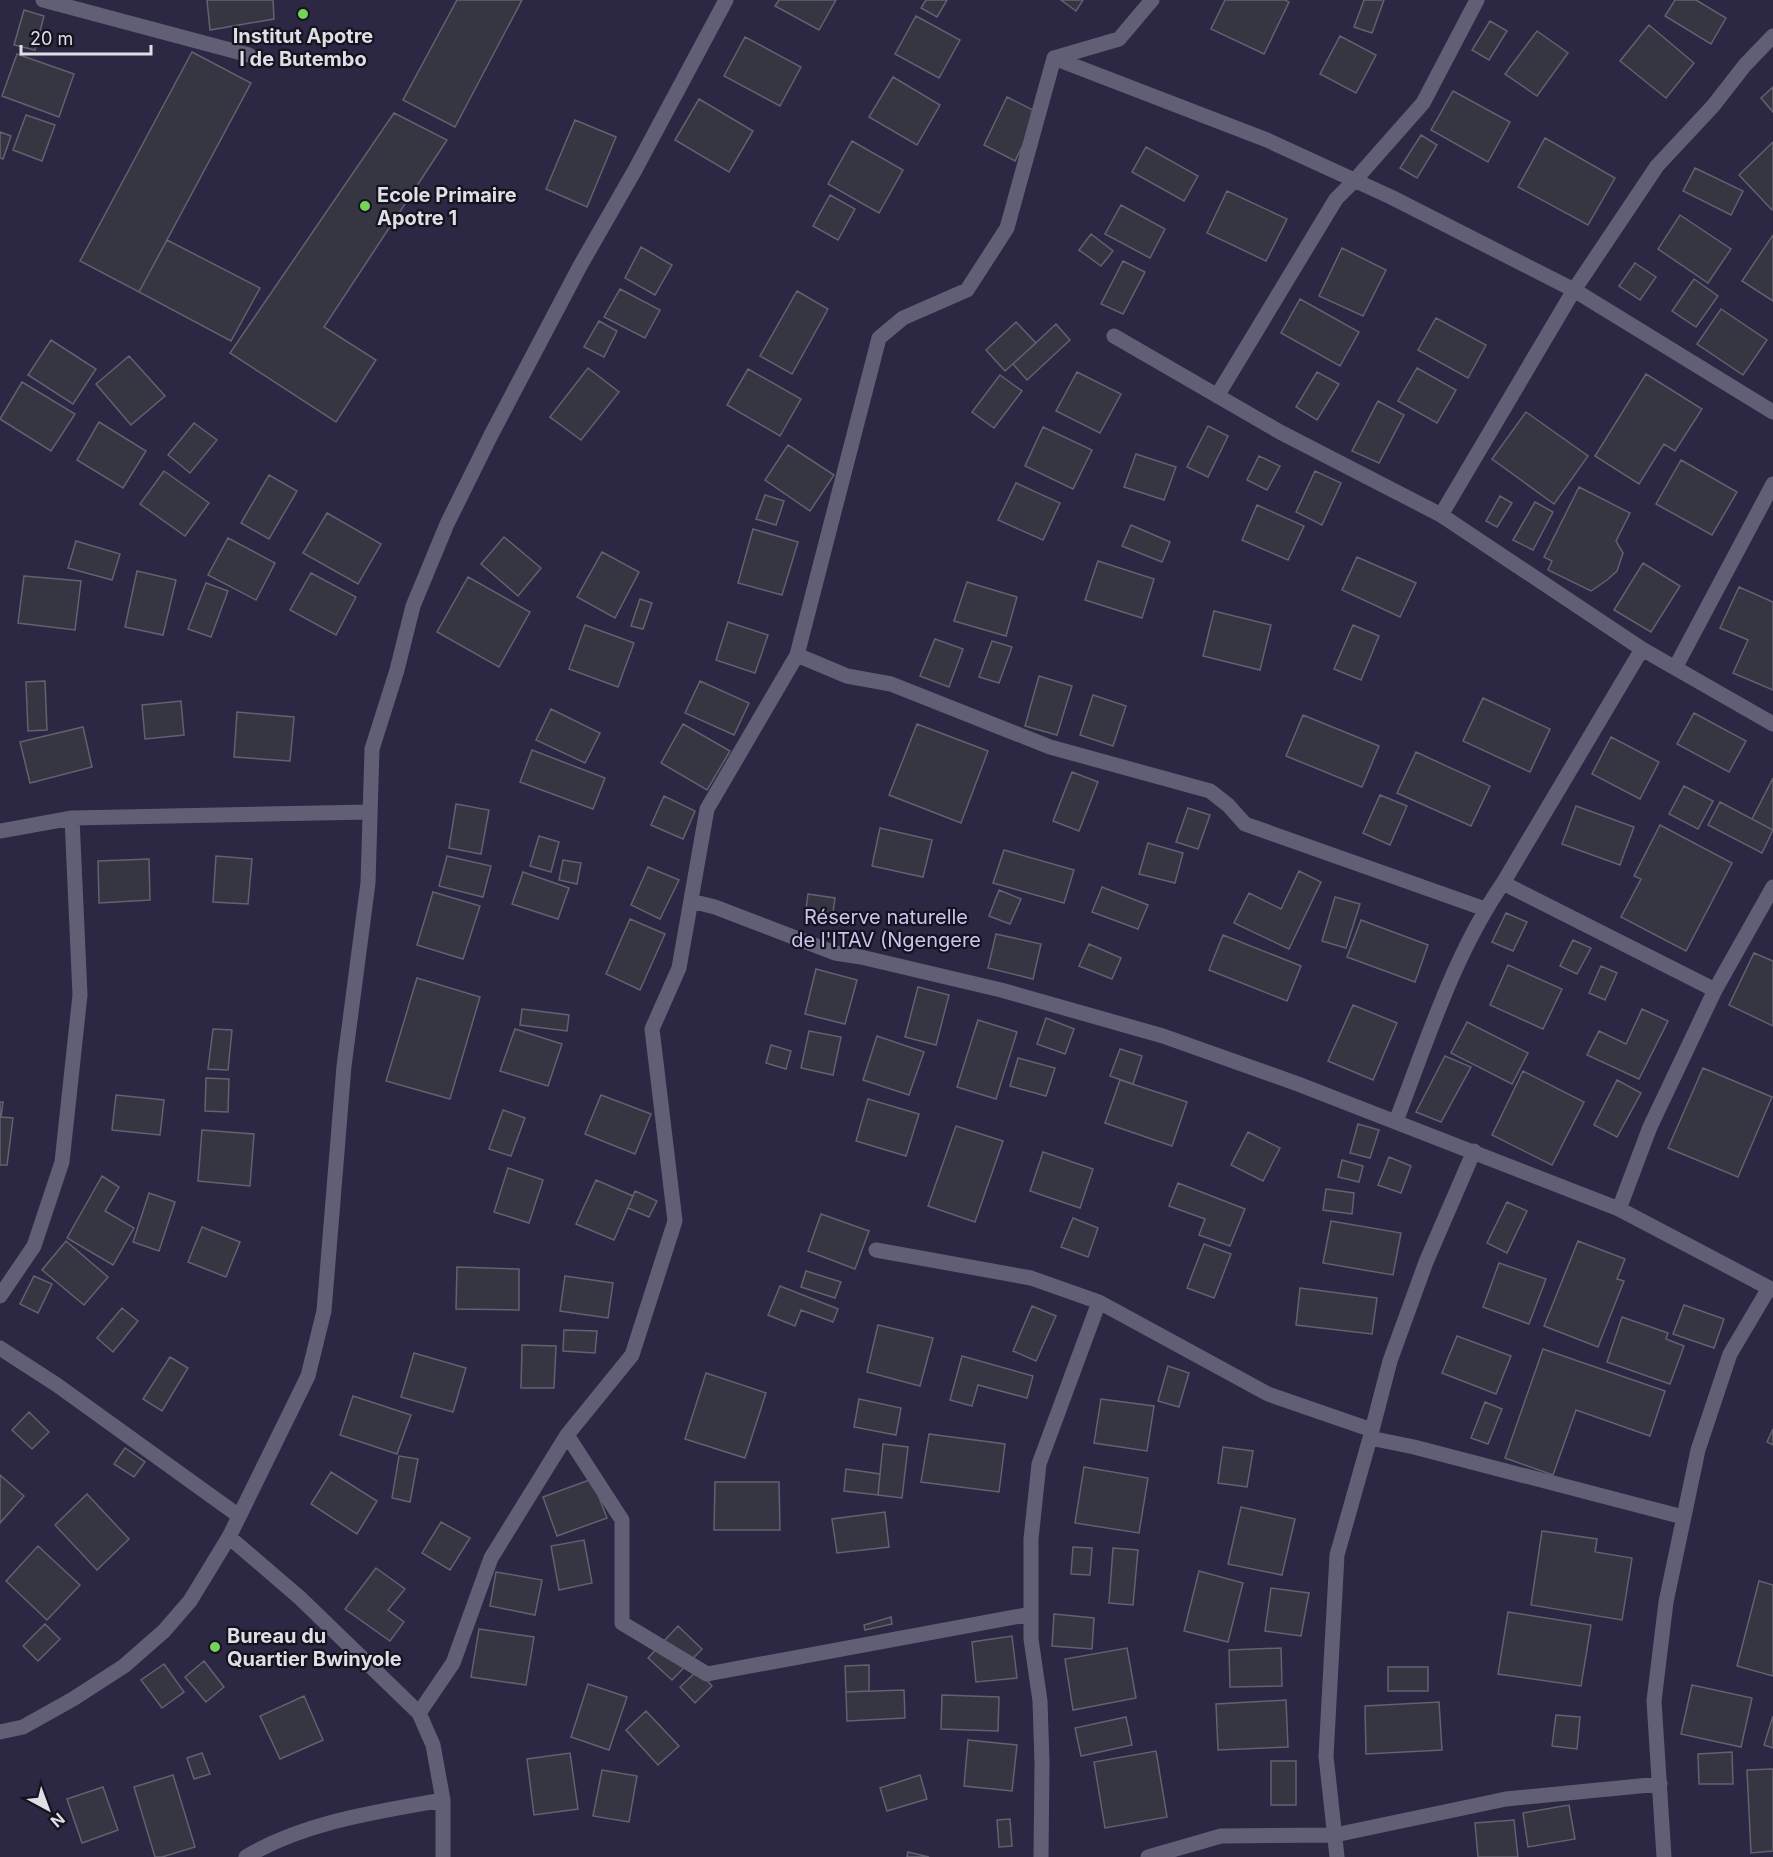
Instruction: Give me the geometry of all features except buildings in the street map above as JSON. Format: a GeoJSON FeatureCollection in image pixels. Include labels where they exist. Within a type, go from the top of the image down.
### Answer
{"type":"FeatureCollection","features":[{"type":"Feature","properties":{"kind":"street"},"geometry":{"type":"LineString","coordinates":[[43,0],[249,55]]}},
{"type":"Feature","properties":{"kind":"street"},"geometry":{"type":"LineString","coordinates":[[0,1732],[23,1727],[73,1699],[124,1666],[164,1631],[190,1601],[229,1537],[308,1376],[324,1311],[344,1066],[368,883],[372,749],[397,670],[413,606],[447,524],[491,435],[580,266],[635,170],[726,0]]}},
{"type":"Feature","properties":{"kind":"street"},"geometry":{"type":"LineString","coordinates":[[1054,58],[1119,39],[1152,0]]}},
{"type":"Feature","properties":{"kind":"street"},"geometry":{"type":"LineString","coordinates":[[1217,396],[1336,199],[1423,103],[1478,0]]}},
{"type":"Feature","properties":{"kind":"street"},"geometry":{"type":"LineString","coordinates":[[1441,515],[1574,290],[1657,166],[1713,106],[1745,65],[1773,36]]}},
{"type":"Feature","properties":{"kind":"street"},"geometry":{"type":"LineString","coordinates":[[1054,58],[1267,140],[1391,196],[1574,290],[1773,412]]}},
{"type":"Feature","properties":{"kind":"street"},"geometry":{"type":"LineString","coordinates":[[419,1713],[453,1663],[491,1558],[567,1435],[632,1355],[675,1221],[652,1029],[679,968],[707,809],[797,655],[879,338],[903,318],[968,290],[1007,228],[1054,58]]}},
{"type":"Feature","properties":{"kind":"street"},"geometry":{"type":"LineString","coordinates":[[1114,336],[1280,432],[1441,515],[1642,649],[1773,724]]}},
{"type":"Feature","properties":{"kind":"street"},"geometry":{"type":"LineString","coordinates":[[1675,668],[1773,484]]}},
{"type":"Feature","properties":{"kind":"street"},"geometry":{"type":"LineString","coordinates":[[1396,1121],[1452,980],[1485,909],[1503,883],[1642,649]]}},
{"type":"Feature","properties":{"kind":"street"},"geometry":{"type":"LineString","coordinates":[[797,655],[847,676],[891,684],[1050,747],[1210,791],[1228,805],[1245,824],[1485,909]]}},
{"type":"Feature","properties":{"kind":"street"},"geometry":{"type":"LineString","coordinates":[[0,831],[72,818],[370,812]]}},
{"type":"Feature","properties":{"kind":"street"},"geometry":{"type":"LineString","coordinates":[[0,1296],[34,1246],[62,1161],[80,995],[72,818]]}},
{"type":"Feature","properties":{"kind":"street"},"geometry":{"type":"LineString","coordinates":[[1503,883],[1715,990]]}},
{"type":"Feature","properties":{"kind":"street"},"geometry":{"type":"LineString","coordinates":[[1619,1209],[1650,1127],[1715,990],[1773,887]]}},
{"type":"Feature","properties":{"kind":"street"},"geometry":{"type":"LineString","coordinates":[[691,901],[715,907],[835,953],[1001,990],[1163,1036],[1396,1121],[1619,1209],[1771,1289],[1730,1354],[1698,1450],[1666,1602],[1654,1701],[1664,1857]]}},
{"type":"Feature","properties":{"kind":"street"},"geometry":{"type":"LineString","coordinates":[[1337,1857],[1326,1756],[1337,1555],[1390,1361],[1422,1273],[1474,1151]]}},
{"type":"Feature","properties":{"kind":"street"},"geometry":{"type":"LineString","coordinates":[[876,1250],[1031,1278],[1099,1302],[1268,1394],[1371,1434],[1683,1517]]}},
{"type":"Feature","properties":{"kind":"street"},"geometry":{"type":"LineString","coordinates":[[1041,1857],[1042,1763],[1040,1701],[1031,1639],[1031,1539],[1039,1464],[1099,1302]]}},
{"type":"Feature","properties":{"kind":"street"},"geometry":{"type":"LineString","coordinates":[[0,1348],[57,1385],[239,1516]]}},
{"type":"Feature","properties":{"kind":"street"},"geometry":{"type":"LineString","coordinates":[[567,1435],[622,1520],[622,1623],[707,1674],[1031,1614]]}},
{"type":"Feature","properties":{"kind":"street"},"geometry":{"type":"LineString","coordinates":[[229,1537],[300,1598],[419,1713],[433,1744],[443,1800],[443,1857]]}},
{"type":"Feature","properties":{"kind":"street"},"geometry":{"type":"LineString","coordinates":[[1148,1857],[1221,1836],[1335,1835],[1506,1799],[1660,1784]]}},
{"type":"Feature","properties":{"kind":"street"},"geometry":{"type":"LineString","coordinates":[[246,1857],[262,1848],[315,1828],[393,1809],[443,1800]]}},
{"type":"Feature","properties":{"kind":"green space","name":"Réserve naturelle de l'ITAV (Ngengere"},"geometry":{"type":"Polygon","coordinates":[[[0,0],[1773,0],[1773,1857],[0,1857],[0,0]]]}},
{"type":"Feature","properties":{"kind":"place","name":"Institut Apotre I de Butembo"},"geometry":{"type":"Point","coordinates":[303,14]}},
{"type":"Feature","properties":{"kind":"place","name":"Ecole Primaire Apotre 1"},"geometry":{"type":"Point","coordinates":[365,206]}},
{"type":"Feature","properties":{"kind":"place","name":"Bureau du Quartier Bwinyole"},"geometry":{"type":"Point","coordinates":[215,1647]}}]}
